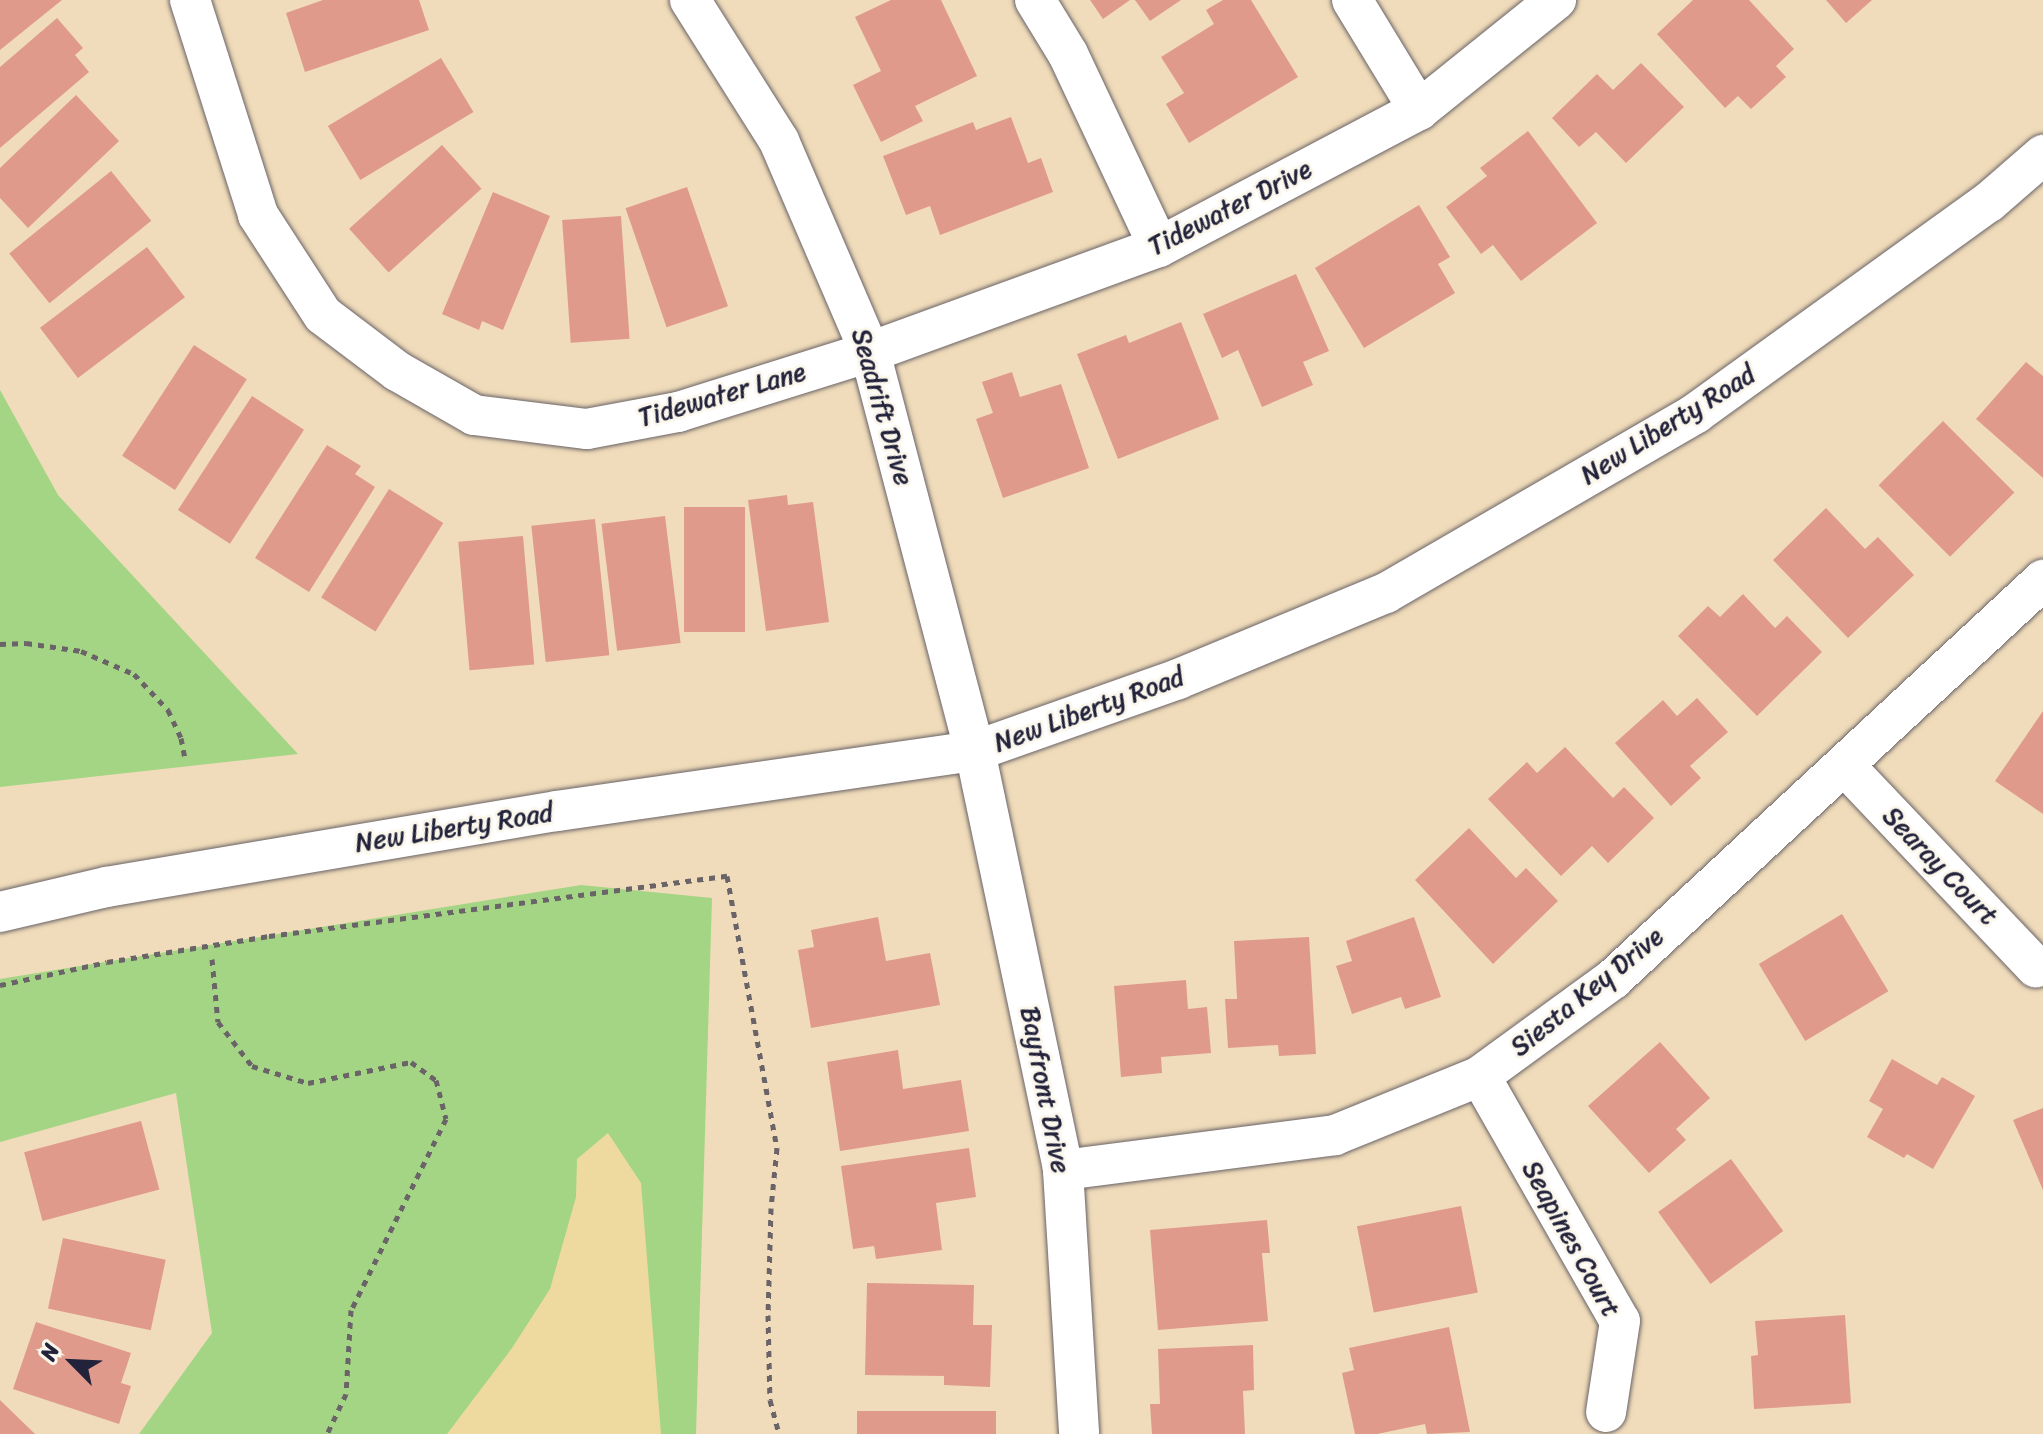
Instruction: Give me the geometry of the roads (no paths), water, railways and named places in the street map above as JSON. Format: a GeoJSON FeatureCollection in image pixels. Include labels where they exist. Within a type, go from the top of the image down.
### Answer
{"type":"FeatureCollection","features":[{"type":"Feature","properties":{"kind":"street","name":"Tidewater Lane"},"geometry":{"type":"LineString","coordinates":[[190,0],[258,215],[323,315],[397,371],[474,415],[587,429],[678,412],[870,352]]}},
{"type":"Feature","properties":{"kind":"street","name":"Seadrift Drive"},"geometry":{"type":"LineString","coordinates":[[690,0],[779,141],[870,352],[975,751]]}},
{"type":"Feature","properties":{"kind":"street"},"geometry":{"type":"LineString","coordinates":[[1035,0],[1068,54],[1159,247]]}},
{"type":"Feature","properties":{"kind":"street"},"geometry":{"type":"LineString","coordinates":[[1352,0],[1419,110]]}},
{"type":"Feature","properties":{"kind":"street","name":"Tidewater Drive"},"geometry":{"type":"LineString","coordinates":[[870,352],[1159,247],[1419,110],[1556,0]]}},
{"type":"Feature","properties":{"kind":"street","name":"New Liberty Road"},"geometry":{"type":"LineString","coordinates":[[0,912],[107,887],[557,811],[975,751],[1178,679],[1386,593],[1696,413],[1989,202],[2043,155]]}},
{"type":"Feature","properties":{"kind":"street","name":"Siesta Key Drive"},"geometry":{"type":"LineString","coordinates":[[1063,1170],[1335,1135],[1480,1076],[1613,979],[2043,580]]}},
{"type":"Feature","properties":{"kind":"street","name":"Bayfront Drive"},"geometry":{"type":"LineString","coordinates":[[975,751],[1063,1170],[1079,1434]]}},
{"type":"Feature","properties":{"kind":"street","name":"Searay Court"},"geometry":{"type":"LineString","coordinates":[[1844,765],[2036,967]]}},
{"type":"Feature","properties":{"kind":"street","name":"Seapines Court"},"geometry":{"type":"LineString","coordinates":[[1480,1076],[1620,1321],[1606,1412]]}}]}
